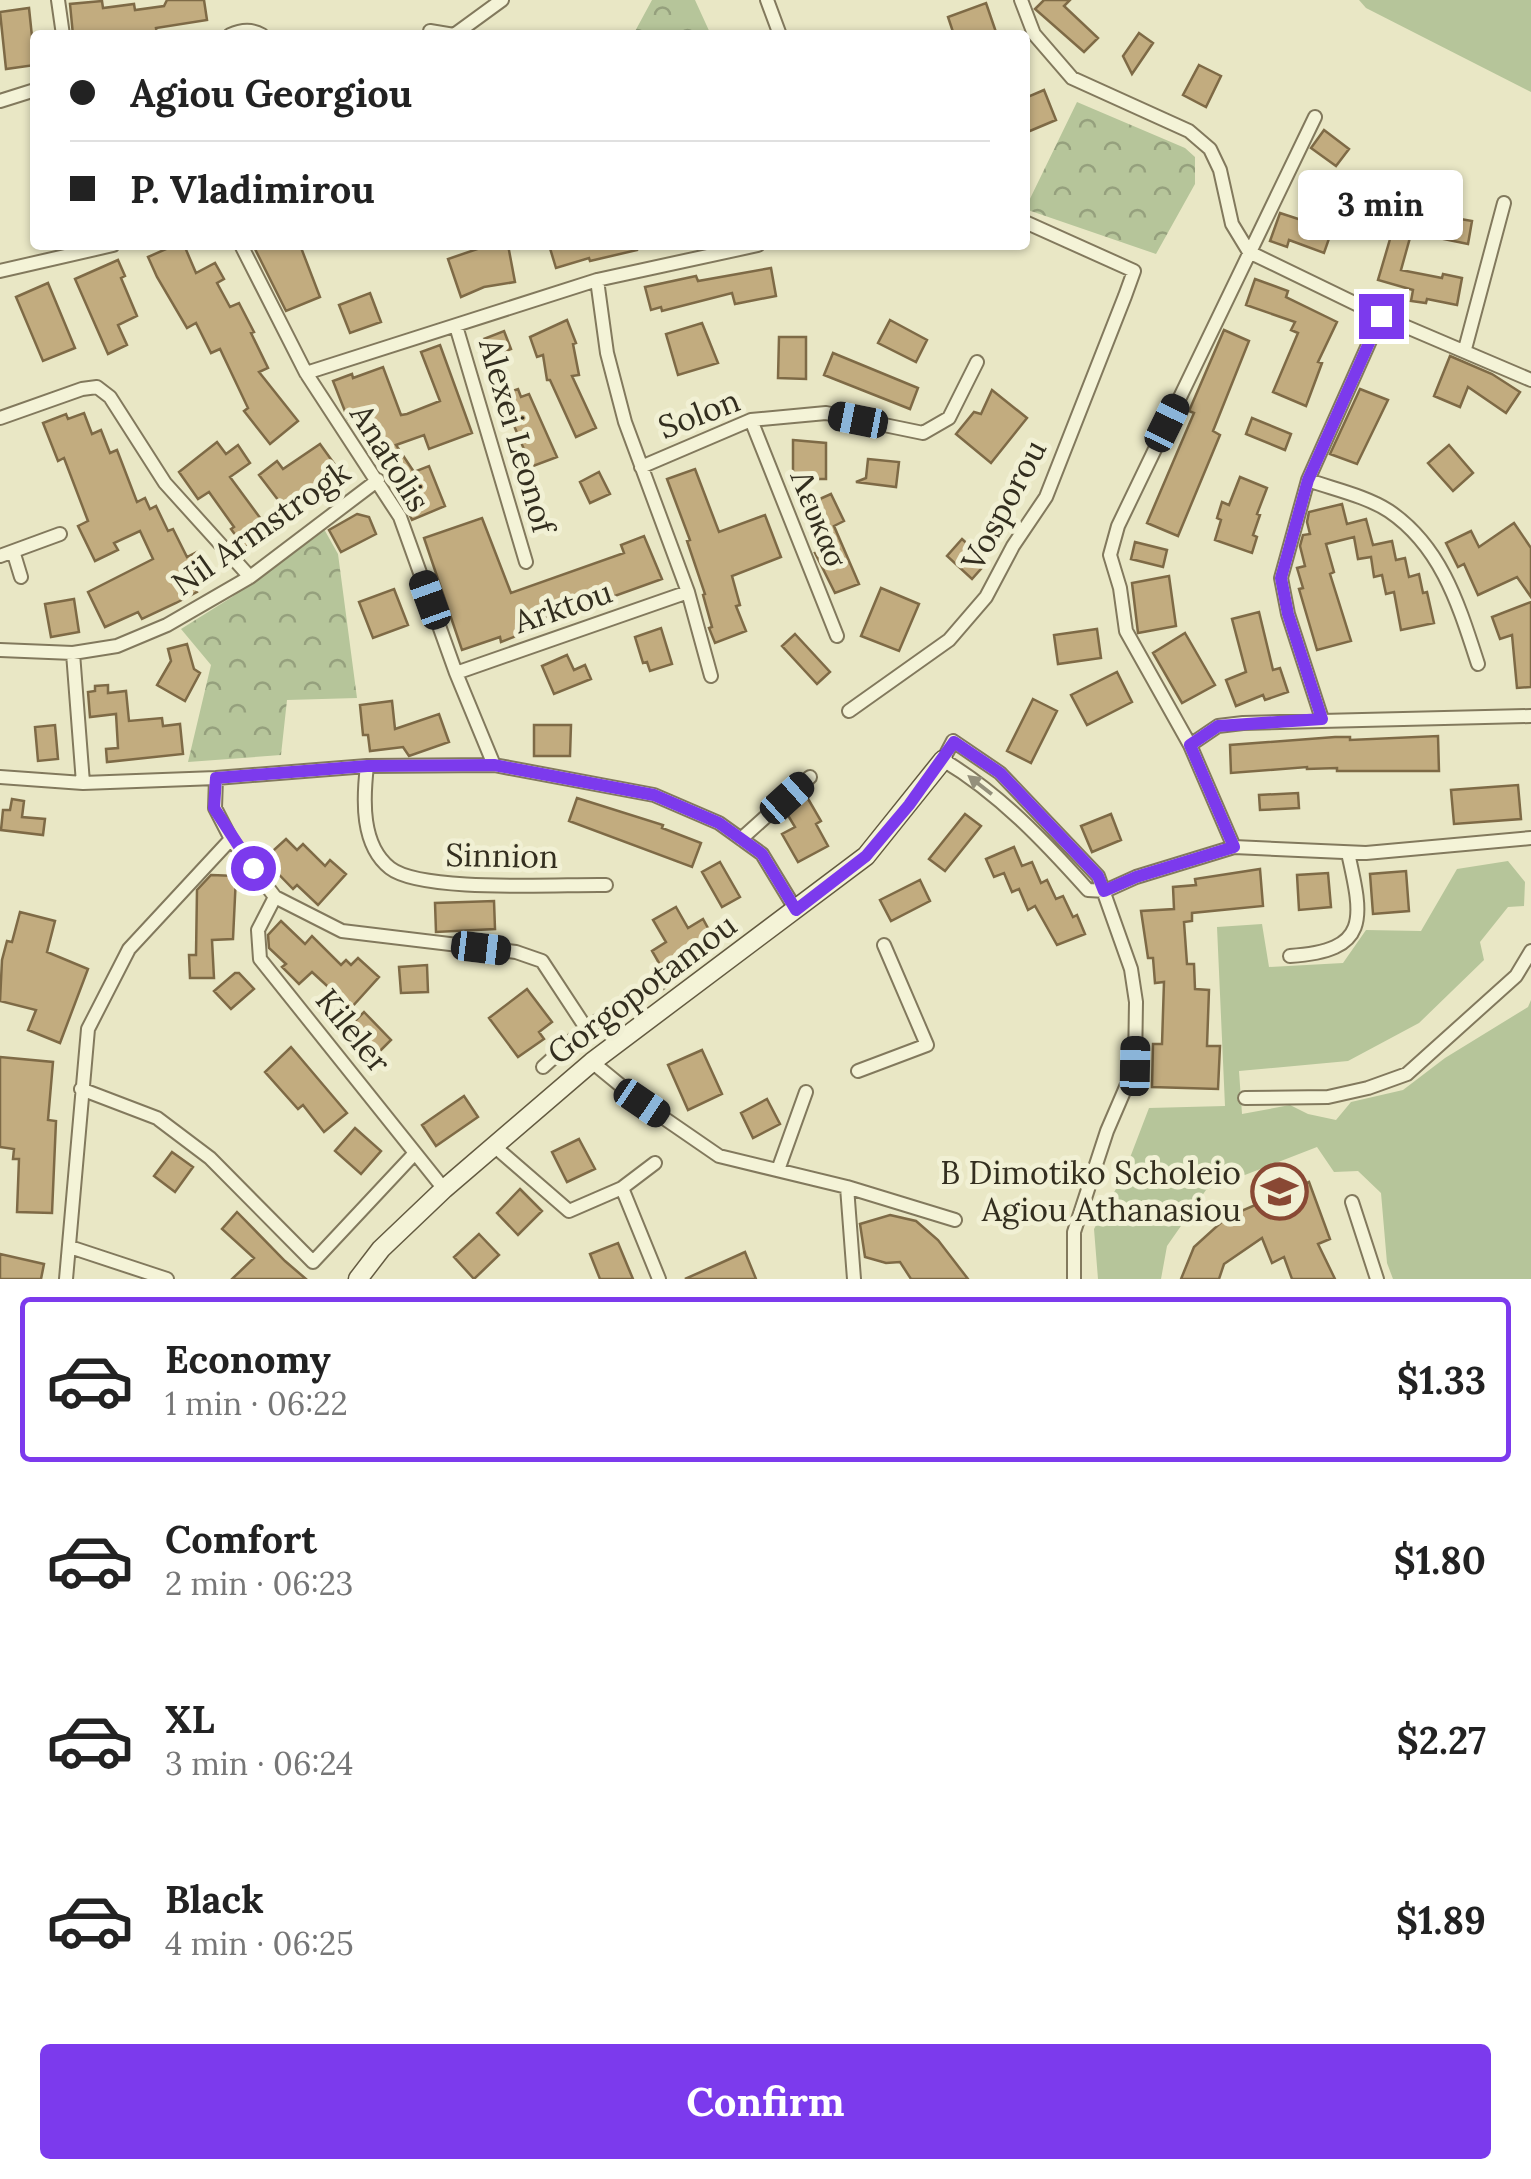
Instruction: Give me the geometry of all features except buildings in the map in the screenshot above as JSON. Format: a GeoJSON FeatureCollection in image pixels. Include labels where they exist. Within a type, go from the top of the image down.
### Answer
{"type":"FeatureCollection","features":[{"type":"Feature","properties":{"kind":"street"},"geometry":{"type":"LineString","coordinates":[[58,0],[62,30]]}},
{"type":"Feature","properties":{"kind":"street"},"geometry":{"type":"LineString","coordinates":[[461,30],[502,0]]}},
{"type":"Feature","properties":{"kind":"street"},"geometry":{"type":"LineString","coordinates":[[768,0],[778,30]]}},
{"type":"Feature","properties":{"kind":"street"},"geometry":{"type":"LineString","coordinates":[[1020,0],[1034,34],[1072,78],[1189,132],[1210,149],[1220,170],[1232,224],[1250,252],[1381,316],[1531,380]]}},
{"type":"Feature","properties":{"kind":"street"},"geometry":{"type":"LineString","coordinates":[[0,100],[30,91]]}},
{"type":"Feature","properties":{"kind":"street"},"geometry":{"type":"LineString","coordinates":[[1234,847],[1190,745],[1126,632],[1120,588],[1110,555],[1118,526],[1315,117]]}},
{"type":"Feature","properties":{"kind":"street"},"geometry":{"type":"LineString","coordinates":[[1465,350],[1504,203]]}},
{"type":"Feature","properties":{"kind":"street","name":"Vosporou"},"geometry":{"type":"LineString","coordinates":[[849,711],[948,640],[986,598],[1013,546],[1046,497],[1134,270],[1030,224]]}},
{"type":"Feature","properties":{"kind":"street"},"geometry":{"type":"LineString","coordinates":[[0,270],[90,250]]}},
{"type":"Feature","properties":{"kind":"street","name":"Anatolis"},"geometry":{"type":"LineString","coordinates":[[244,250],[330,414],[400,517],[494,765]]}},
{"type":"Feature","properties":{"kind":"street"},"geometry":{"type":"LineString","coordinates":[[306,373],[596,280],[735,250]]}},
{"type":"Feature","properties":{"kind":"street"},"geometry":{"type":"LineString","coordinates":[[596,280],[607,354],[641,467],[688,592],[712,676]]}},
{"type":"Feature","properties":{"kind":"street"},"geometry":{"type":"LineString","coordinates":[[1322,719],[1288,614],[1281,578],[1308,480],[1381,316]]}},
{"type":"Feature","properties":{"kind":"street","name":"Alexei Leonof"},"geometry":{"type":"LineString","coordinates":[[456,326],[526,562]]}},
{"type":"Feature","properties":{"kind":"street","name":"Solon"},"geometry":{"type":"LineString","coordinates":[[641,467],[750,420],[826,413],[922,432],[949,418],[977,362]]}},
{"type":"Feature","properties":{"kind":"street"},"geometry":{"type":"LineString","coordinates":[[0,418],[97,387],[110,397],[165,483],[250,578]]}},
{"type":"Feature","properties":{"kind":"street","name":"Λευκασ"},"geometry":{"type":"LineString","coordinates":[[750,420],[837,636]]}},
{"type":"Feature","properties":{"kind":"street","name":"Nil Armstrogk"},"geometry":{"type":"LineString","coordinates":[[0,650],[73,653],[116,646],[168,626],[250,578],[378,480]]}},
{"type":"Feature","properties":{"kind":"street"},"geometry":{"type":"LineString","coordinates":[[1308,480],[1386,509],[1423,539],[1454,593],[1478,664]]}},
{"type":"Feature","properties":{"kind":"street"},"geometry":{"type":"LineString","coordinates":[[20,576],[7,555],[60,534]]}},
{"type":"Feature","properties":{"kind":"street","name":"Arktou"},"geometry":{"type":"LineString","coordinates":[[456,673],[688,592]]}},
{"type":"Feature","properties":{"kind":"street"},"geometry":{"type":"LineString","coordinates":[[73,653],[83,784]]}},
{"type":"Feature","properties":{"kind":"street"},"geometry":{"type":"LineString","coordinates":[[1190,745],[1218,726],[1322,719],[1531,716]]}},
{"type":"Feature","properties":{"kind":"street","name":"Gorgopotamou"},"geometry":{"type":"LineString","coordinates":[[358,1279],[381,1249],[444,1189],[592,1062],[866,856],[954,742],[1000,773],[1098,876],[1104,891]]}},
{"type":"Feature","properties":{"kind":"street"},"geometry":{"type":"LineString","coordinates":[[943,760],[976,779],[1088,890],[1104,891],[1136,877],[1234,847],[1348,853],[1531,838]]}},
{"type":"Feature","properties":{"kind":"street"},"geometry":{"type":"LineString","coordinates":[[0,778],[83,784],[367,766],[494,765],[654,795],[719,823],[762,854],[796,910]]}},
{"type":"Feature","properties":{"kind":"street","name":"Sinnion"},"geometry":{"type":"LineString","coordinates":[[367,766],[364,792],[369,841],[390,868],[423,882],[606,885]]}},
{"type":"Feature","properties":{"kind":"street"},"geometry":{"type":"LineString","coordinates":[[741,840],[810,776]]}},
{"type":"Feature","properties":{"kind":"street"},"geometry":{"type":"LineString","coordinates":[[216,778],[214,808],[275,897],[342,931],[516,952],[542,961],[586,1028]]}},
{"type":"Feature","properties":{"kind":"street"},"geometry":{"type":"LineString","coordinates":[[66,1279],[88,1029],[129,949],[232,839]]}},
{"type":"Feature","properties":{"kind":"street"},"geometry":{"type":"LineString","coordinates":[[1290,956],[1324,954],[1344,944],[1356,924],[1358,897],[1348,853]]}},
{"type":"Feature","properties":{"kind":"street"},"geometry":{"type":"LineString","coordinates":[[1074,1279],[1074,1232],[1106,1131],[1135,1066],[1136,1002],[1131,969],[1104,891]]}},
{"type":"Feature","properties":{"kind":"street","name":"Kileler"},"geometry":{"type":"LineString","coordinates":[[275,897],[258,930],[260,959],[444,1189]]}},
{"type":"Feature","properties":{"kind":"street"},"geometry":{"type":"LineString","coordinates":[[858,1071],[927,1044],[884,945]]}},
{"type":"Feature","properties":{"kind":"street"},"geometry":{"type":"LineString","coordinates":[[1245,1098],[1328,1097],[1407,1074],[1516,976],[1531,951]]}},
{"type":"Feature","properties":{"kind":"street"},"geometry":{"type":"LineString","coordinates":[[543,1067],[586,1028],[665,980]]}},
{"type":"Feature","properties":{"kind":"street"},"geometry":{"type":"LineString","coordinates":[[592,1062],[642,1103],[720,1156],[847,1187],[955,1220]]}},
{"type":"Feature","properties":{"kind":"street"},"geometry":{"type":"LineString","coordinates":[[81,1089],[157,1118],[210,1158],[313,1262],[415,1154]]}},
{"type":"Feature","properties":{"kind":"street"},"geometry":{"type":"LineString","coordinates":[[778,1170],[806,1092]]}},
{"type":"Feature","properties":{"kind":"street"},"geometry":{"type":"LineString","coordinates":[[494,1146],[569,1211],[622,1188],[655,1164]]}},
{"type":"Feature","properties":{"kind":"street"},"geometry":{"type":"LineString","coordinates":[[847,1187],[854,1279]]}},
{"type":"Feature","properties":{"kind":"street"},"geometry":{"type":"LineString","coordinates":[[622,1188],[659,1279]]}},
{"type":"Feature","properties":{"kind":"street"},"geometry":{"type":"LineString","coordinates":[[1352,1202],[1377,1279]]}},
{"type":"Feature","properties":{"kind":"street"},"geometry":{"type":"LineString","coordinates":[[70,1247],[167,1279]]}},
{"type":"Feature","properties":{"kind":"green space"},"geometry":{"type":"Polygon","coordinates":[[[652,0],[695,0],[709,30],[636,30],[652,0]]]}},
{"type":"Feature","properties":{"kind":"green space"},"geometry":{"type":"Polygon","coordinates":[[[1359,0],[1531,0],[1531,92],[1366,8],[1359,0]]]}},
{"type":"Feature","properties":{"kind":"green space"},"geometry":{"type":"Polygon","coordinates":[[[1077,102],[1185,148],[1195,157],[1195,184],[1156,254],[1030,211],[1030,199],[1077,102]]]}},
{"type":"Feature","properties":{"kind":"green space"},"geometry":{"type":"Polygon","coordinates":[[[324,529],[338,554],[357,698],[287,700],[281,755],[188,762],[211,665],[181,629],[232,597],[324,529]]]}},
{"type":"Feature","properties":{"kind":"green space"},"geometry":{"type":"Polygon","coordinates":[[[1508,861],[1525,882],[1524,906],[1508,907],[1480,942],[1484,960],[1419,1023],[1348,1061],[1239,1071],[1242,1114],[1290,1105],[1336,1120],[1351,1102],[1403,1090],[1445,1058],[1528,1007],[1531,1000],[1531,1279],[1393,1279],[1387,1263],[1381,1193],[1358,1171],[1334,1172],[1317,1147],[1206,1190],[1167,1246],[1161,1279],[1098,1279],[1094,1229],[1123,1176],[1149,1108],[1225,1106],[1217,927],[1262,924],[1269,967],[1343,963],[1366,930],[1421,931],[1457,869],[1508,861]]]}},
{"type":"Feature","properties":{"kind":"place","name":"B Dimotiko Scholeio Agiou Athanasiou"},"geometry":{"type":"Point","coordinates":[1280,1191]}},
{"type":"Feature","properties":{"kind":"route"},"geometry":{"type":"LineString","coordinates":[[253,868],[214,808],[216,778],[367,766],[494,765],[654,795],[719,823],[762,854],[796,910],[866,856],[954,742],[1000,773],[1098,876],[1104,891],[1136,877],[1234,847],[1190,745],[1218,726],[1322,719],[1288,614],[1281,578],[1308,480],[1381,316]]}}]}
